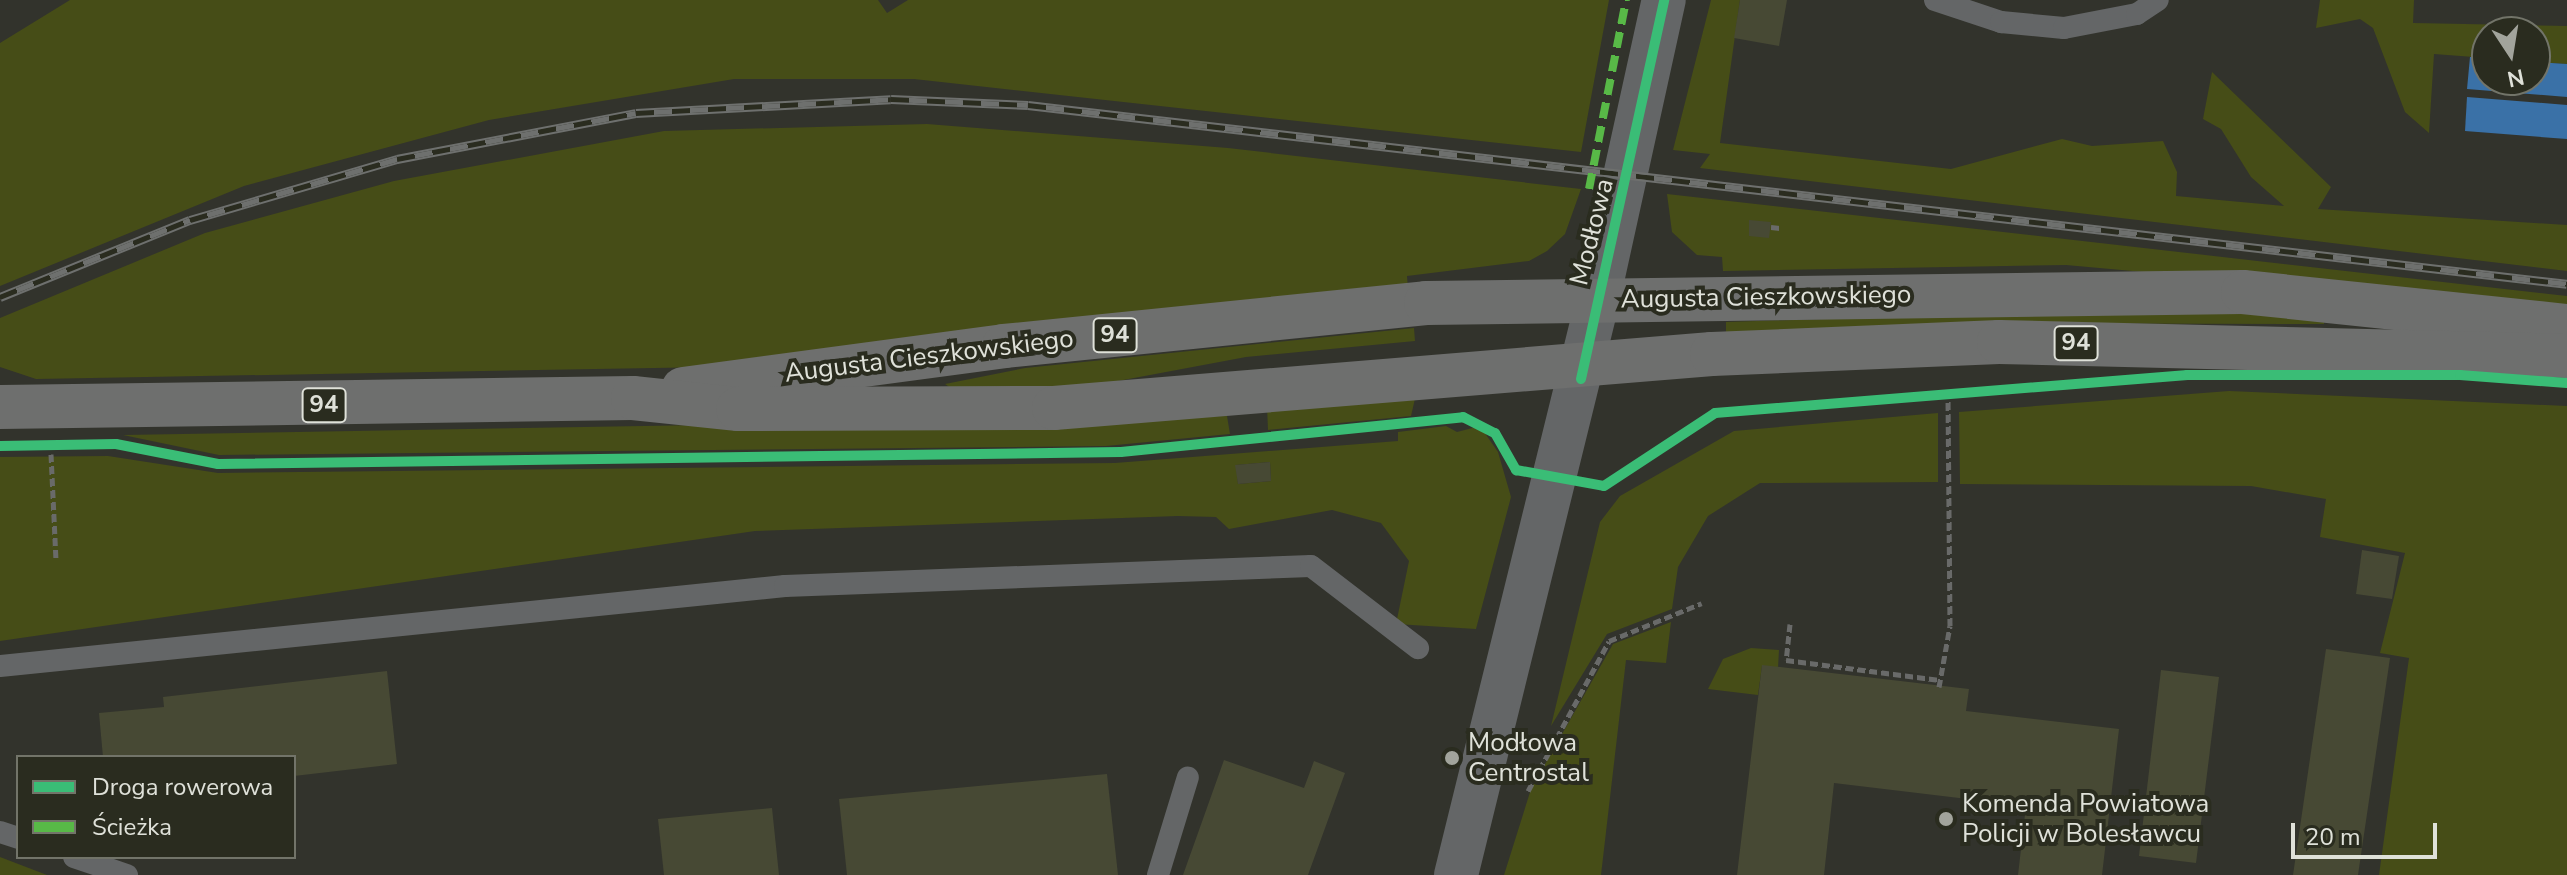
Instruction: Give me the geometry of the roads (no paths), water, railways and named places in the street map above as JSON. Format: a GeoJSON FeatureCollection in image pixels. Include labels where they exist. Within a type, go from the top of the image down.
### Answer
{"type":"FeatureCollection","features":[{"type":"Feature","properties":{"kind":"main road","name":"Augusta Cieszkowskiego"},"geometry":{"type":"LineString","coordinates":[[633,398],[973,350],[1409,304],[2243,292],[2567,326]]}},
{"type":"Feature","properties":{"kind":"main road","name":"Augusta Cieszkowskiego"},"geometry":{"type":"LineString","coordinates":[[7,407],[633,398],[738,409],[1054,408],[1585,364],[1999,342],[2567,356]]}},
{"type":"Feature","properties":{"kind":"street","name":"Modłowa"},"geometry":{"type":"LineString","coordinates":[[1456,875],[1585,364],[1664,0]]}},
{"type":"Feature","properties":{"kind":"lane"},"geometry":{"type":"LineString","coordinates":[[1935,0],[2001,22],[2064,28],[2137,14],[2158,0]]}},
{"type":"Feature","properties":{"kind":"lane"},"geometry":{"type":"LineString","coordinates":[[0,666],[785,586],[1311,566],[1418,648]]}},
{"type":"Feature","properties":{"kind":"lane"},"geometry":{"type":"LineString","coordinates":[[1158,875],[1188,777]]}},
{"type":"Feature","properties":{"kind":"lane"},"geometry":{"type":"LineString","coordinates":[[80,859],[127,875]]}},
{"type":"Feature","properties":{"kind":"water"},"geometry":{"type":"Polygon","coordinates":[[[2470,57],[2471,57],[2471,89],[2467,89],[2470,57]]]}},
{"type":"Feature","properties":{"kind":"water"},"geometry":{"type":"Polygon","coordinates":[[[2551,63],[2567,64],[2567,97],[2551,96],[2551,63]]]}},
{"type":"Feature","properties":{"kind":"water"},"geometry":{"type":"Polygon","coordinates":[[[2467,97],[2567,105],[2567,139],[2465,131],[2467,97]]]}},
{"type":"Feature","properties":{"kind":"railway"},"geometry":{"type":"LineString","coordinates":[[0,297],[190,220],[397,159],[636,113],[891,99],[1028,105],[2567,284]]}},
{"type":"Feature","properties":{"kind":"place","name":"Modłowa Centrostal"},"geometry":{"type":"Point","coordinates":[1452,758]}},
{"type":"Feature","properties":{"kind":"place","name":"Komenda Powiatowa Policji w Bolesławcu"},"geometry":{"type":"Point","coordinates":[1946,819]}}]}
